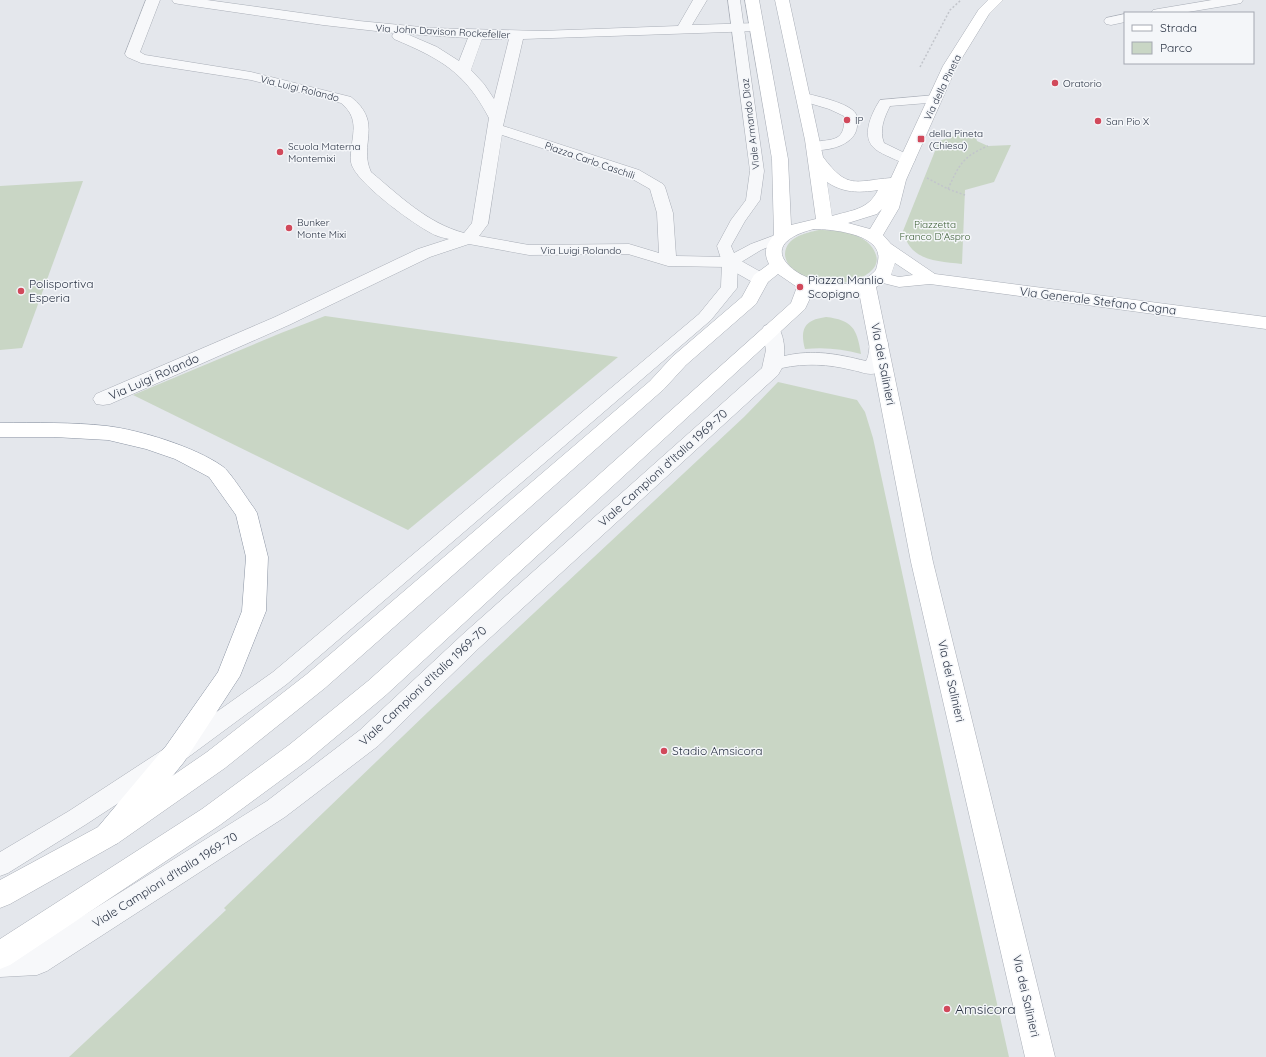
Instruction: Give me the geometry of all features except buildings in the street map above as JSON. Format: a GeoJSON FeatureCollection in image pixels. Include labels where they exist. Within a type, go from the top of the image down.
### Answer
{"type":"FeatureCollection","features":[{"type":"Feature","properties":{"kind":"main road","name":"Viale Armando Diaz"},"geometry":{"type":"LineString","coordinates":[[752,0],[780,159],[783,236]]}},
{"type":"Feature","properties":{"kind":"main road"},"geometry":{"type":"LineString","coordinates":[[782,0],[815,152],[825,224]]}},
{"type":"Feature","properties":{"kind":"main road","name":"Via della Pineta"},"geometry":{"type":"LineString","coordinates":[[825,224],[871,210],[880,202],[908,160],[950,66],[984,12],[996,0]]}},
{"type":"Feature","properties":{"kind":"main road"},"geometry":{"type":"LineString","coordinates":[[815,152],[832,179],[842,185],[851,188],[867,187],[894,182]]}},
{"type":"Feature","properties":{"kind":"main road","name":"Via della Pineta"},"geometry":{"type":"LineString","coordinates":[[879,242],[891,208],[894,182]]}},
{"type":"Feature","properties":{"kind":"main road"},"geometry":{"type":"LineString","coordinates":[[0,895],[108,836],[216,760],[316,681],[657,385],[679,361],[750,300],[769,272],[776,245],[783,236],[796,228],[825,224],[855,228],[879,242],[889,260],[884,272],[872,288],[825,288],[807,284],[788,275],[769,272]]}},
{"type":"Feature","properties":{"kind":"main road","name":"Via Generale Stefano Cagna"},"geometry":{"type":"LineString","coordinates":[[879,242],[930,279]]}},
{"type":"Feature","properties":{"kind":"main road","name":"Via Generale Stefano Cagna"},"geometry":{"type":"LineString","coordinates":[[872,288],[899,282],[930,279],[1266,323]]}},
{"type":"Feature","properties":{"kind":"main road"},"geometry":{"type":"LineString","coordinates":[[0,955],[211,817],[298,753],[377,688],[799,305],[807,284]]}},
{"type":"Feature","properties":{"kind":"main road","name":"Via dei Salinieri"},"geometry":{"type":"LineString","coordinates":[[872,288],[879,343],[922,562],[1040,1057]]}},
{"type":"Feature","properties":{"kind":"main road"},"geometry":{"type":"LineString","coordinates":[[0,430],[54,430],[108,433],[151,443],[182,454],[216,472],[246,513],[257,557],[254,611],[228,676],[175,754],[108,836]]}},
{"type":"Feature","properties":{"kind":"street","name":"Via Luigi Rolando"},"geometry":{"type":"LineString","coordinates":[[153,0],[132,54],[141,59],[251,76],[346,100],[356,108],[362,127],[359,163],[364,174],[410,213],[441,232],[468,239],[529,250],[629,249],[668,261],[730,262],[769,272]]}},
{"type":"Feature","properties":{"kind":"street","name":"Via John Davison Rockefeller"},"geometry":{"type":"LineString","coordinates":[[180,0],[378,28],[476,35],[757,27]]}},
{"type":"Feature","properties":{"kind":"street"},"geometry":{"type":"LineString","coordinates":[[683,29],[700,0]]}},
{"type":"Feature","properties":{"kind":"street"},"geometry":{"type":"LineString","coordinates":[[1164,12],[1236,0]]}},
{"type":"Feature","properties":{"kind":"street"},"geometry":{"type":"LineString","coordinates":[[1111,21],[1124,18]]}},
{"type":"Feature","properties":{"kind":"street"},"geometry":{"type":"LineString","coordinates":[[378,28],[419,44],[449,59],[472,78],[487,97],[496,123]]}},
{"type":"Feature","properties":{"kind":"street"},"geometry":{"type":"LineString","coordinates":[[463,71],[476,35]]}},
{"type":"Feature","properties":{"kind":"street"},"geometry":{"type":"LineString","coordinates":[[468,239],[480,224],[496,123],[514,43],[518,35]]}},
{"type":"Feature","properties":{"kind":"street","name":"Piazza Carlo Caschili"},"geometry":{"type":"LineString","coordinates":[[496,123],[633,173],[657,187],[665,213],[668,261]]}},
{"type":"Feature","properties":{"kind":"street","name":"Via Luigi Rolando"},"geometry":{"type":"LineString","coordinates":[[103,400],[282,321],[424,253],[468,239]]}},
{"type":"Feature","properties":{"kind":"street"},"geometry":{"type":"LineString","coordinates":[[771,330],[776,343],[776,356],[774,364],[797,359],[832,358],[870,368],[877,360],[879,343]]}},
{"type":"Feature","properties":{"kind":"street","name":"Viale Campioni d'Italia 1969-70"},"geometry":{"type":"LineString","coordinates":[[0,963],[37,961],[276,809],[369,738],[471,641],[771,371],[774,364]]}},
{"type":"Feature","properties":{"kind":"lane","name":"Viale Armando Diaz"},"geometry":{"type":"LineString","coordinates":[[730,262],[724,246],[738,220],[753,200],[756,171],[754,144],[734,0]]}},
{"type":"Feature","properties":{"kind":"lane"},"geometry":{"type":"LineString","coordinates":[[804,98],[843,109],[850,115],[850,130],[845,138],[836,144],[815,152]]}},
{"type":"Feature","properties":{"kind":"lane"},"geometry":{"type":"LineString","coordinates":[[908,160],[878,145],[874,136],[876,122],[880,112],[885,103],[935,99]]}},
{"type":"Feature","properties":{"kind":"lane"},"geometry":{"type":"LineString","coordinates":[[0,865],[77,818],[175,754],[280,678],[704,317],[729,288],[730,262],[756,246],[783,236]]}},
{"type":"Feature","properties":{"kind":"path"},"geometry":{"type":"LineString","coordinates":[[922,61],[950,10],[961,0]]}},
{"type":"Feature","properties":{"kind":"path"},"geometry":{"type":"LineString","coordinates":[[948,189],[962,159],[973,151],[988,146]]}},
{"type":"Feature","properties":{"kind":"path"},"geometry":{"type":"LineString","coordinates":[[925,177],[948,189],[965,195]]}},
{"type":"Feature","properties":{"kind":"green space","name":"Piazzetta Franco D'Aspro"},"geometry":{"type":"Polygon","coordinates":[[[975,134],[977,141],[988,146],[1011,145],[994,182],[965,190],[962,264],[925,258],[918,254],[906,241],[903,231],[939,141],[954,136],[975,134]]]}},
{"type":"Feature","properties":{"kind":"green space","name":"Polisportiva Esperia"},"geometry":{"type":"Polygon","coordinates":[[[83,181],[22,348],[0,350],[0,186],[83,181]]]}},
{"type":"Feature","properties":{"kind":"green space"},"geometry":{"type":"Polygon","coordinates":[[[819,230],[844,232],[860,237],[867,242],[877,257],[874,268],[865,276],[844,283],[821,282],[800,274],[787,262],[785,254],[786,248],[793,240],[802,234],[819,230]]]}},
{"type":"Feature","properties":{"kind":"green space"},"geometry":{"type":"Polygon","coordinates":[[[325,316],[618,357],[408,530],[133,395],[325,316]]]}},
{"type":"Feature","properties":{"kind":"green space"},"geometry":{"type":"Polygon","coordinates":[[[826,317],[842,320],[852,327],[858,338],[861,354],[833,349],[805,349],[803,336],[805,327],[813,320],[826,317]]]}},
{"type":"Feature","properties":{"kind":"green space","name":"Stadio Amsicora"},"geometry":{"type":"Polygon","coordinates":[[[778,382],[857,400],[865,412],[873,438],[949,790],[1009,1057],[69,1057],[226,910],[224,908],[428,712],[744,417],[778,382]]]}},
{"type":"Feature","properties":{"kind":"place","name":"Oratorio"},"geometry":{"type":"Point","coordinates":[1055,83]}},
{"type":"Feature","properties":{"kind":"place","name":"IP"},"geometry":{"type":"Point","coordinates":[847,120]}},
{"type":"Feature","properties":{"kind":"place","name":"San Pio X"},"geometry":{"type":"Point","coordinates":[1098,121]}},
{"type":"Feature","properties":{"kind":"place","name":"della Pineta (Chiesa)"},"geometry":{"type":"Point","coordinates":[921,139]}},
{"type":"Feature","properties":{"kind":"place","name":"Scuola Materna Montemixi"},"geometry":{"type":"Point","coordinates":[280,152]}},
{"type":"Feature","properties":{"kind":"place","name":"Bunker Monte Mixi"},"geometry":{"type":"Point","coordinates":[289,228]}},
{"type":"Feature","properties":{"kind":"place","name":"Piazza Manlio Scopigno"},"geometry":{"type":"Point","coordinates":[800,287]}},
{"type":"Feature","properties":{"kind":"place","name":"Polisportiva Esperia"},"geometry":{"type":"Point","coordinates":[21,291]}},
{"type":"Feature","properties":{"kind":"place","name":"Stadio Amsicora"},"geometry":{"type":"Point","coordinates":[664,751]}},
{"type":"Feature","properties":{"kind":"place","name":"Amsicora"},"geometry":{"type":"Point","coordinates":[947,1009]}}]}
